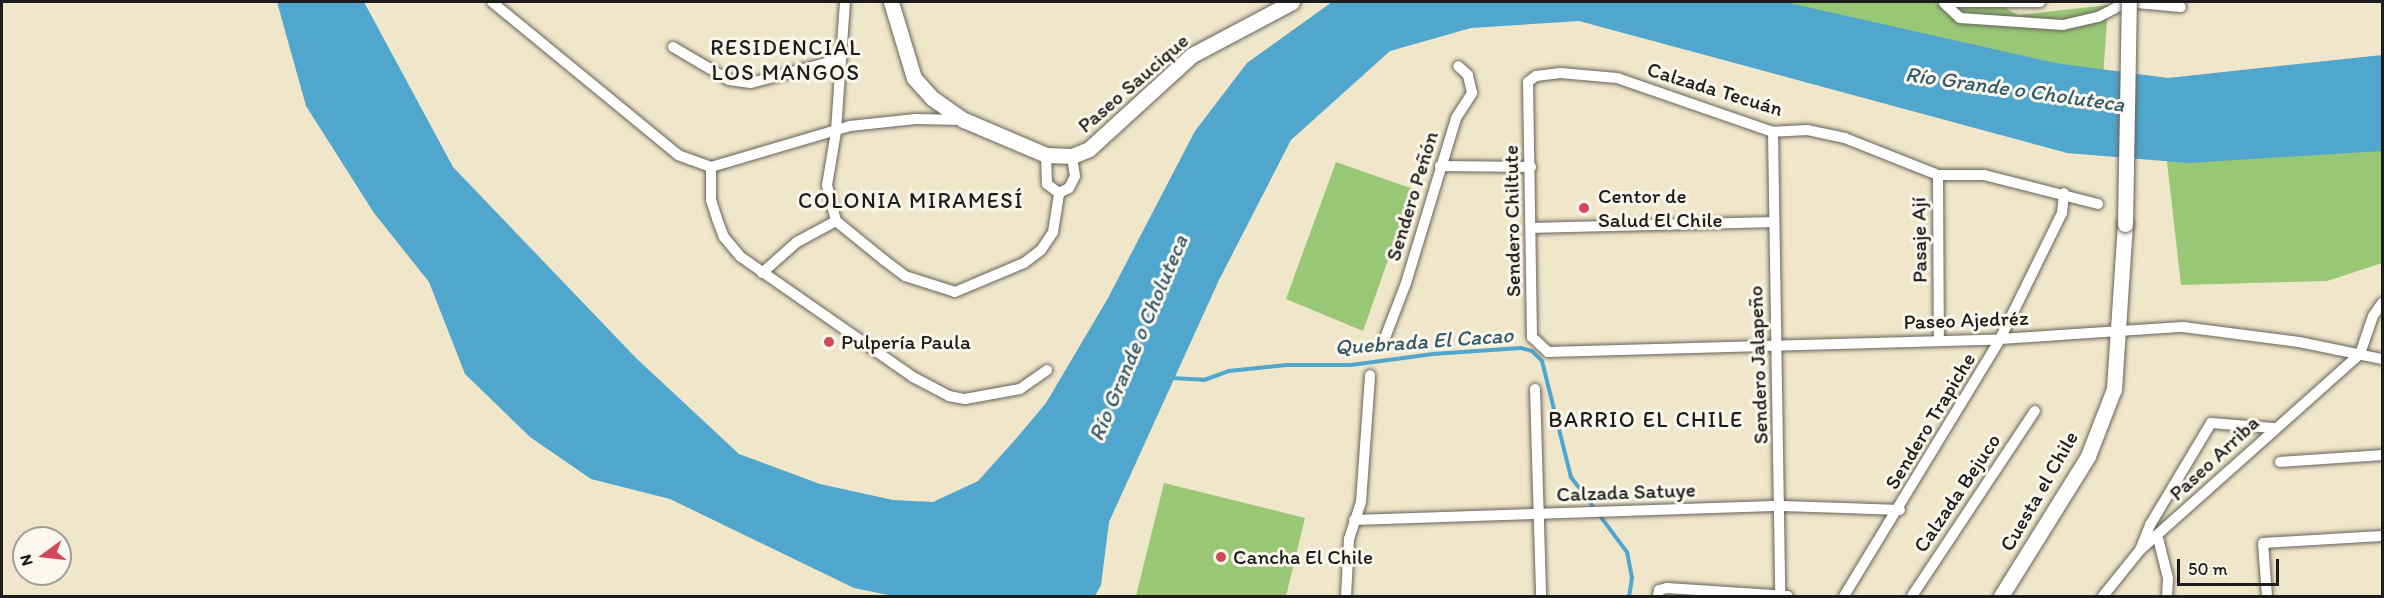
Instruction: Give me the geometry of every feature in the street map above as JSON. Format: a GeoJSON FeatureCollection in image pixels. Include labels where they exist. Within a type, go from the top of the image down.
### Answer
{"type":"FeatureCollection","features":[{"type":"Feature","properties":{"kind":"main road","name":"Paseo Saucique"},"geometry":{"type":"LineString","coordinates":[[891,2],[914,78],[932,98],[964,120],[1046,155],[1072,156],[1089,149],[1192,55],[1292,2]]}},
{"type":"Feature","properties":{"kind":"main road","name":"Cuesta el Chile"},"geometry":{"type":"LineString","coordinates":[[2001,597],[2088,456],[2114,389],[2125,224],[2128,2]]}},
{"type":"Feature","properties":{"kind":"street"},"geometry":{"type":"LineString","coordinates":[[492,2],[678,155],[711,167],[850,126],[916,119],[964,120]]}},
{"type":"Feature","properties":{"kind":"street"},"geometry":{"type":"LineString","coordinates":[[845,2],[836,132],[827,185],[836,221],[905,276],[955,292],[1024,263],[1041,250],[1053,232],[1059,193]]}},
{"type":"Feature","properties":{"kind":"street"},"geometry":{"type":"LineString","coordinates":[[1944,2],[2040,2]]}},
{"type":"Feature","properties":{"kind":"street"},"geometry":{"type":"LineString","coordinates":[[1944,2],[1960,18],[2063,26],[2098,17],[2128,2]]}},
{"type":"Feature","properties":{"kind":"street"},"geometry":{"type":"LineString","coordinates":[[2119,2],[2181,7]]}},
{"type":"Feature","properties":{"kind":"street"},"geometry":{"type":"LineString","coordinates":[[673,47],[729,80],[751,83],[842,59]]}},
{"type":"Feature","properties":{"kind":"street","name":"Sendero Peñón"},"geometry":{"type":"LineString","coordinates":[[1383,343],[1406,284],[1456,118],[1472,93],[1468,75],[1458,66]]}},
{"type":"Feature","properties":{"kind":"street","name":"Calzada Tecuán"},"geometry":{"type":"LineString","coordinates":[[1528,82],[1536,76],[1560,73],[1617,78],[1773,132],[1808,130],[1845,138],[1938,175],[1984,174],[2064,193],[2098,204]]}},
{"type":"Feature","properties":{"kind":"street","name":"Sendero Chiltute"},"geometry":{"type":"LineString","coordinates":[[1528,82],[1533,228],[1532,337],[1548,352]]}},
{"type":"Feature","properties":{"kind":"street","name":"Sendero Jalapeño"},"geometry":{"type":"LineString","coordinates":[[1773,132],[1772,222],[1779,344],[1783,596]]}},
{"type":"Feature","properties":{"kind":"street"},"geometry":{"type":"LineString","coordinates":[[1046,155],[1047,184],[1059,193]]}},
{"type":"Feature","properties":{"kind":"street"},"geometry":{"type":"LineString","coordinates":[[1059,193],[1069,188],[1075,176],[1072,156]]}},
{"type":"Feature","properties":{"kind":"street"},"geometry":{"type":"LineString","coordinates":[[1440,166],[1531,167]]}},
{"type":"Feature","properties":{"kind":"street"},"geometry":{"type":"LineString","coordinates":[[711,167],[711,200],[724,237],[762,273],[913,377],[949,396],[965,399],[1020,389],[1047,370]]}},
{"type":"Feature","properties":{"kind":"street","name":"Pasaje Ají"},"geometry":{"type":"LineString","coordinates":[[1938,175],[1939,341]]}},
{"type":"Feature","properties":{"kind":"street","name":"Sendero Trapiche"},"geometry":{"type":"LineString","coordinates":[[1844,597],[1900,510],[2000,339],[2062,213],[2064,193]]}},
{"type":"Feature","properties":{"kind":"street"},"geometry":{"type":"LineString","coordinates":[[762,273],[797,242],[836,221]]}},
{"type":"Feature","properties":{"kind":"street"},"geometry":{"type":"LineString","coordinates":[[1533,228],[1772,222]]}},
{"type":"Feature","properties":{"kind":"street"},"geometry":{"type":"LineString","coordinates":[[2360,354],[2373,316],[2382,303]]}},
{"type":"Feature","properties":{"kind":"street","name":"Paseo Ajedréz"},"geometry":{"type":"LineString","coordinates":[[1548,352],[2000,339],[2183,327],[2299,342],[2382,359]]}},
{"type":"Feature","properties":{"kind":"street","name":"Paseo Arriba"},"geometry":{"type":"LineString","coordinates":[[2103,597],[2140,550],[2158,538],[2273,428],[2360,354]]}},
{"type":"Feature","properties":{"kind":"street"},"geometry":{"type":"LineString","coordinates":[[1346,597],[1349,539],[1361,502],[1370,375]]}},
{"type":"Feature","properties":{"kind":"street"},"geometry":{"type":"LineString","coordinates":[[1535,389],[1541,597]]}},
{"type":"Feature","properties":{"kind":"street","name":"Calzada Bejuco"},"geometry":{"type":"LineString","coordinates":[[1912,597],[2035,411]]}},
{"type":"Feature","properties":{"kind":"street"},"geometry":{"type":"LineString","coordinates":[[2140,550],[2150,525],[2211,423],[2273,428]]}},
{"type":"Feature","properties":{"kind":"street"},"geometry":{"type":"LineString","coordinates":[[2280,462],[2382,454]]}},
{"type":"Feature","properties":{"kind":"street","name":"Calzada Satuye"},"geometry":{"type":"LineString","coordinates":[[1354,520],[1781,506],[1900,510]]}},
{"type":"Feature","properties":{"kind":"street"},"geometry":{"type":"LineString","coordinates":[[2267,597],[2262,545],[2265,543],[2382,536]]}},
{"type":"Feature","properties":{"kind":"street"},"geometry":{"type":"LineString","coordinates":[[2158,538],[2168,578],[2167,597]]}},
{"type":"Feature","properties":{"kind":"street"},"geometry":{"type":"LineString","coordinates":[[1658,597],[1659,590],[1667,588],[1783,596]]}},
{"type":"Feature","properties":{"kind":"green space"},"geometry":{"type":"Polygon","coordinates":[[[1732,2],[1995,2],[2018,15],[2108,5],[2102,93],[1732,2]]]}},
{"type":"Feature","properties":{"kind":"green space"},"geometry":{"type":"Polygon","coordinates":[[[2382,107],[2382,263],[2327,281],[2181,285],[2164,135],[2382,107]]]}},
{"type":"Feature","properties":{"kind":"green space"},"geometry":{"type":"Polygon","coordinates":[[[1336,162],[1413,189],[1363,331],[1286,299],[1336,162]]]}},
{"type":"Feature","properties":{"kind":"green space","name":"Cancha El Chile"},"geometry":{"type":"Polygon","coordinates":[[[1164,483],[1305,518],[1286,596],[1136,596],[1164,483]]]}},
{"type":"Feature","properties":{"kind":"water","name":"Río Grande o Choluteca"},"geometry":{"type":"Polygon","coordinates":[[[277,2],[364,2],[453,167],[636,358],[739,454],[820,484],[893,500],[933,502],[978,481],[1014,441],[1046,403],[1108,298],[1195,131],[1247,63],[1332,2],[1785,2],[2055,63],[2168,78],[2382,55],[2382,151],[2188,163],[2067,153],[1579,21],[1471,28],[1390,51],[1291,140],[1219,280],[1109,522],[1101,585],[1095,596],[893,596],[854,588],[670,499],[591,479],[530,437],[465,374],[429,282],[374,213],[306,106],[277,2]]]}},
{"type":"Feature","properties":{"kind":"waterway","name":"Quebrada El Cacao"},"geometry":{"type":"LineString","coordinates":[[1171,378],[1204,380],[1229,371],[1287,365],[1351,365],[1433,354],[1521,348],[1532,351],[1542,361],[1571,477],[1627,552],[1632,578],[1629,596]]}},
{"type":"Feature","properties":{"kind":"place","name":"Centor de Salud El Chile"},"geometry":{"type":"Point","coordinates":[1584,208]}},
{"type":"Feature","properties":{"kind":"place","name":"Pulpería Paula"},"geometry":{"type":"Point","coordinates":[829,342]}},
{"type":"Feature","properties":{"kind":"place","name":"Cancha El Chile"},"geometry":{"type":"Point","coordinates":[1221,557]}},
{"type":"Feature","properties":{"kind":"district","name":"RESIDENCIAL LOS MANGOS"},"geometry":{"type":"Point","coordinates":[786,60]}},
{"type":"Feature","properties":{"kind":"district","name":"COLONIA MIRAMESÍ"},"geometry":{"type":"Point","coordinates":[911,201]}},
{"type":"Feature","properties":{"kind":"district","name":"BARRIO EL CHILE"},"geometry":{"type":"Point","coordinates":[1646,420]}}]}
